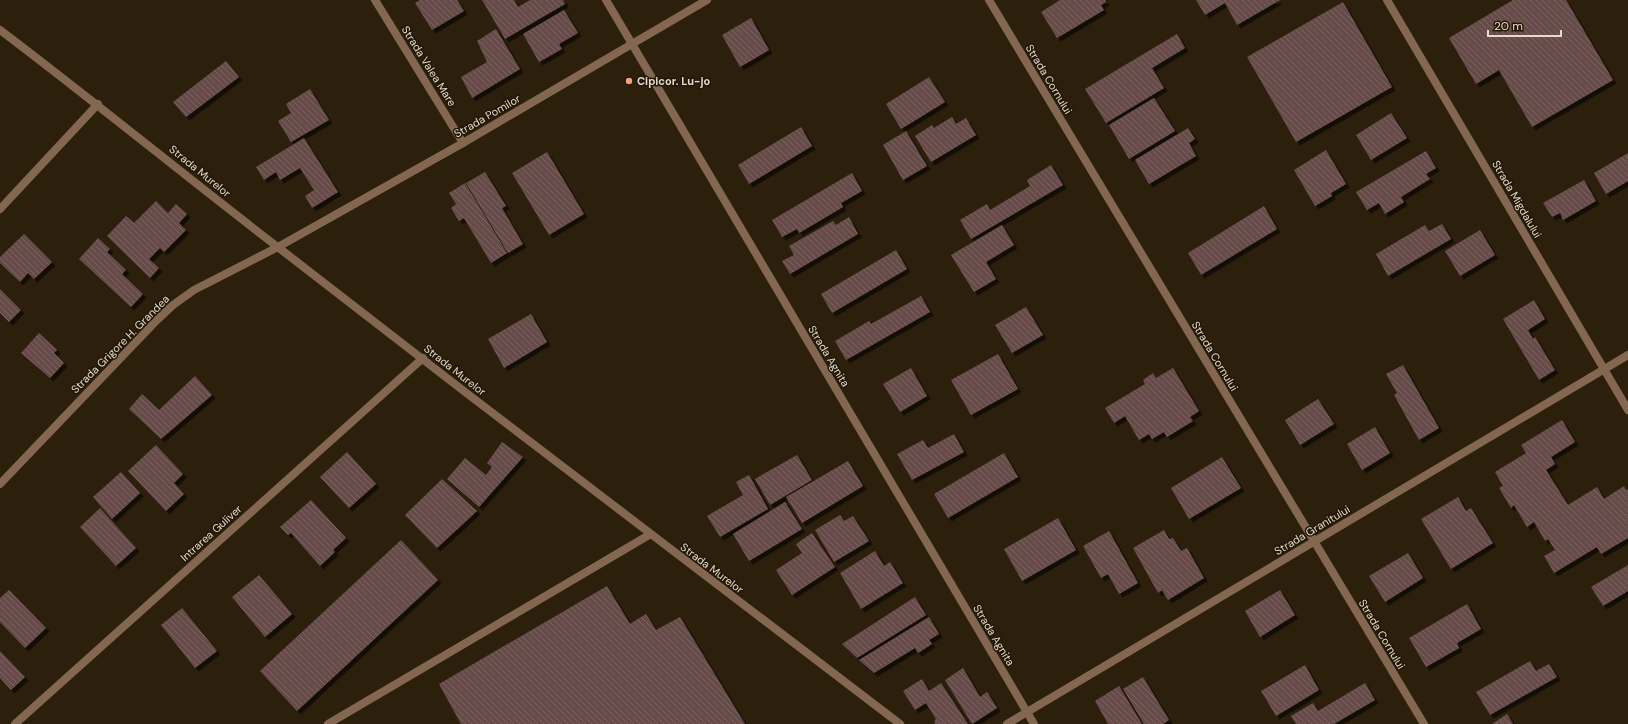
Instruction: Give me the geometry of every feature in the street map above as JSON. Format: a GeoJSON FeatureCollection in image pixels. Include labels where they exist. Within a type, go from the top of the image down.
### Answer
{"type":"FeatureCollection","features":[{"type":"Feature","properties":{"kind":"street","name":"Strada Valea Mare"},"geometry":{"type":"LineString","coordinates":[[375,0],[464,143]]}},
{"type":"Feature","properties":{"kind":"street","name":"Strada Agnita"},"geometry":{"type":"LineString","coordinates":[[606,0],[1034,724]]}},
{"type":"Feature","properties":{"kind":"street","name":"Strada Pomilor"},"geometry":{"type":"LineString","coordinates":[[278,247],[464,143],[706,0]]}},
{"type":"Feature","properties":{"kind":"street","name":"Strada Cornului"},"geometry":{"type":"LineString","coordinates":[[988,0],[1424,724]]}},
{"type":"Feature","properties":{"kind":"street","name":"Strada Migdalului"},"geometry":{"type":"LineString","coordinates":[[1387,0],[1628,410]]}},
{"type":"Feature","properties":{"kind":"street","name":"Strada Murelor"},"geometry":{"type":"LineString","coordinates":[[0,30],[98,104],[278,247],[423,358],[649,535],[900,724]]}},
{"type":"Feature","properties":{"kind":"street"},"geometry":{"type":"LineString","coordinates":[[0,209],[98,104]]}},
{"type":"Feature","properties":{"kind":"street","name":"Strada Grigore H. Grandea"},"geometry":{"type":"LineString","coordinates":[[0,484],[173,305],[194,290],[278,247]]}},
{"type":"Feature","properties":{"kind":"street","name":"Strada Granitului"},"geometry":{"type":"LineString","coordinates":[[1007,724],[1628,355]]}},
{"type":"Feature","properties":{"kind":"street","name":"Intrarea Guliver"},"geometry":{"type":"LineString","coordinates":[[15,724],[423,358]]}},
{"type":"Feature","properties":{"kind":"street"},"geometry":{"type":"LineString","coordinates":[[328,724],[649,535]]}},
{"type":"Feature","properties":{"kind":"building"},"geometry":{"type":"Polygon","coordinates":[[[420,0],[457,0],[464,11],[432,30],[415,3],[420,0]]]}},
{"type":"Feature","properties":{"kind":"building"},"geometry":{"type":"Polygon","coordinates":[[[482,0],[514,0],[518,7],[530,0],[563,0],[565,4],[505,39],[482,0]]]}},
{"type":"Feature","properties":{"kind":"building"},"geometry":{"type":"Polygon","coordinates":[[[1060,0],[1105,0],[1106,2],[1101,5],[1104,10],[1057,38],[1041,12],[1060,0]]]}},
{"type":"Feature","properties":{"kind":"building"},"geometry":{"type":"Polygon","coordinates":[[[1196,0],[1280,0],[1237,25],[1225,3],[1205,15],[1196,0]]]}},
{"type":"Feature","properties":{"kind":"building"},"geometry":{"type":"Polygon","coordinates":[[[1513,0],[1566,0],[1613,80],[1532,127],[1499,70],[1476,84],[1449,38],[1513,0]]]}},
{"type":"Feature","properties":{"kind":"building"},"geometry":{"type":"Polygon","coordinates":[[[1343,2],[1392,87],[1296,142],[1247,57],[1343,2]]]}},
{"type":"Feature","properties":{"kind":"building"},"geometry":{"type":"Polygon","coordinates":[[[564,10],[578,33],[559,44],[562,49],[539,62],[523,34],[564,10]]]}},
{"type":"Feature","properties":{"kind":"building"},"geometry":{"type":"Polygon","coordinates":[[[751,18],[769,50],[740,67],[722,35],[751,18]]]}},
{"type":"Feature","properties":{"kind":"building"},"geometry":{"type":"Polygon","coordinates":[[[496,29],[520,69],[472,98],[461,77],[487,62],[477,41],[496,29]]]}},
{"type":"Feature","properties":{"kind":"building"},"geometry":{"type":"Polygon","coordinates":[[[1177,34],[1185,48],[1152,68],[1164,88],[1106,123],[1085,89],[1177,34]]]}},
{"type":"Feature","properties":{"kind":"building"},"geometry":{"type":"Polygon","coordinates":[[[226,61],[239,77],[186,117],[173,102],[226,61]]]}},
{"type":"Feature","properties":{"kind":"building"},"geometry":{"type":"Polygon","coordinates":[[[929,77],[945,102],[901,129],[886,104],[929,77]]]}},
{"type":"Feature","properties":{"kind":"building"},"geometry":{"type":"Polygon","coordinates":[[[310,89],[329,120],[291,142],[278,121],[291,113],[286,104],[310,89]]]}},
{"type":"Feature","properties":{"kind":"building"},"geometry":{"type":"Polygon","coordinates":[[[1154,98],[1175,131],[1129,159],[1109,125],[1154,98]]]}},
{"type":"Feature","properties":{"kind":"building"},"geometry":{"type":"Polygon","coordinates":[[[1391,113],[1407,138],[1371,160],[1356,135],[1391,113]]]}},
{"type":"Feature","properties":{"kind":"building"},"geometry":{"type":"Polygon","coordinates":[[[952,117],[956,124],[966,118],[976,135],[931,162],[915,136],[932,125],[934,128],[952,117]]]}},
{"type":"Feature","properties":{"kind":"building"},"geometry":{"type":"Polygon","coordinates":[[[801,127],[812,146],[749,184],[738,165],[801,127]]]}},
{"type":"Feature","properties":{"kind":"building"},"geometry":{"type":"Polygon","coordinates":[[[1188,128],[1195,139],[1189,143],[1196,156],[1149,184],[1135,160],[1188,128]]]}},
{"type":"Feature","properties":{"kind":"building"},"geometry":{"type":"Polygon","coordinates":[[[906,131],[927,166],[903,180],[883,145],[906,131]]]}},
{"type":"Feature","properties":{"kind":"building"},"geometry":{"type":"Polygon","coordinates":[[[304,138],[338,192],[312,208],[305,196],[314,190],[300,168],[280,180],[276,172],[264,180],[256,167],[304,138]]]}},
{"type":"Feature","properties":{"kind":"building"},"geometry":{"type":"Polygon","coordinates":[[[1326,150],[1346,184],[1331,193],[1332,196],[1315,206],[1294,170],[1326,150]]]}},
{"type":"Feature","properties":{"kind":"building"},"geometry":{"type":"Polygon","coordinates":[[[1426,151],[1436,168],[1426,174],[1430,179],[1401,197],[1404,202],[1385,214],[1379,203],[1367,210],[1356,192],[1426,151]]]}},
{"type":"Feature","properties":{"kind":"building"},"geometry":{"type":"Polygon","coordinates":[[[547,152],[584,214],[549,235],[512,173],[547,152]]]}},
{"type":"Feature","properties":{"kind":"building"},"geometry":{"type":"Polygon","coordinates":[[[1628,153],[1628,181],[1606,194],[1594,173],[1628,153]]]}},
{"type":"Feature","properties":{"kind":"building"},"geometry":{"type":"Polygon","coordinates":[[[1051,165],[1063,185],[971,239],[960,220],[987,204],[990,210],[1030,186],[1027,180],[1051,165]]]}},
{"type":"Feature","properties":{"kind":"building"},"geometry":{"type":"Polygon","coordinates":[[[485,172],[506,206],[502,208],[523,244],[508,253],[466,183],[485,172]]]}},
{"type":"Feature","properties":{"kind":"building"},"geometry":{"type":"Polygon","coordinates":[[[852,173],[862,191],[841,203],[843,207],[799,233],[797,229],[782,237],[772,220],[852,173]]]}},
{"type":"Feature","properties":{"kind":"building"},"geometry":{"type":"Polygon","coordinates":[[[1584,180],[1596,201],[1563,220],[1560,213],[1552,217],[1543,203],[1584,180]]]}},
{"type":"Feature","properties":{"kind":"building"},"geometry":{"type":"Polygon","coordinates":[[[465,183],[507,253],[491,263],[464,218],[459,221],[451,208],[456,204],[449,193],[465,183]]]}},
{"type":"Feature","properties":{"kind":"building"},"geometry":{"type":"Polygon","coordinates":[[[156,201],[168,213],[176,204],[187,214],[179,223],[186,230],[164,252],[160,248],[149,259],[159,268],[150,278],[107,236],[126,216],[134,223],[156,201]]]}},
{"type":"Feature","properties":{"kind":"building"},"geometry":{"type":"Polygon","coordinates":[[[1264,206],[1277,229],[1201,275],[1188,253],[1264,206]]]}},
{"type":"Feature","properties":{"kind":"building"},"geometry":{"type":"Polygon","coordinates":[[[849,217],[858,234],[790,274],[782,261],[794,255],[789,246],[833,221],[836,225],[849,217]]]}},
{"type":"Feature","properties":{"kind":"building"},"geometry":{"type":"Polygon","coordinates":[[[1442,224],[1451,239],[1388,276],[1376,254],[1425,225],[1429,231],[1442,224]]]}},
{"type":"Feature","properties":{"kind":"building"},"geometry":{"type":"Polygon","coordinates":[[[1002,225],[1014,245],[986,262],[996,279],[974,292],[951,255],[1002,225]]]}},
{"type":"Feature","properties":{"kind":"building"},"geometry":{"type":"Polygon","coordinates":[[[1480,230],[1495,255],[1460,276],[1445,251],[1480,230]]]}},
{"type":"Feature","properties":{"kind":"building"},"geometry":{"type":"Polygon","coordinates":[[[24,234],[52,262],[34,279],[28,273],[20,282],[0,263],[0,257],[24,234]]]}},
{"type":"Feature","properties":{"kind":"building"},"geometry":{"type":"Polygon","coordinates":[[[98,238],[110,249],[107,252],[126,270],[122,274],[143,294],[131,307],[79,259],[98,238]]]}},
{"type":"Feature","properties":{"kind":"building"},"geometry":{"type":"Polygon","coordinates":[[[896,250],[907,269],[832,313],[821,294],[896,250]]]}},
{"type":"Feature","properties":{"kind":"building"},"geometry":{"type":"Polygon","coordinates":[[[0,289],[21,310],[9,322],[0,313],[0,289]]]}},
{"type":"Feature","properties":{"kind":"building"},"geometry":{"type":"Polygon","coordinates":[[[921,296],[930,312],[846,360],[835,341],[869,321],[871,324],[921,296]]]}},
{"type":"Feature","properties":{"kind":"building"},"geometry":{"type":"Polygon","coordinates":[[[1534,300],[1545,319],[1528,330],[1533,339],[1535,337],[1555,370],[1539,380],[1503,319],[1534,300]]]}},
{"type":"Feature","properties":{"kind":"building"},"geometry":{"type":"Polygon","coordinates":[[[1026,307],[1043,335],[1012,353],[995,325],[1026,307]]]}},
{"type":"Feature","properties":{"kind":"building"},"geometry":{"type":"Polygon","coordinates":[[[531,314],[547,342],[504,368],[488,339],[531,314]]]}},
{"type":"Feature","properties":{"kind":"building"},"geometry":{"type":"Polygon","coordinates":[[[39,333],[57,350],[54,353],[64,363],[50,378],[21,353],[39,333]]]}},
{"type":"Feature","properties":{"kind":"building"},"geometry":{"type":"Polygon","coordinates":[[[998,354],[1018,389],[971,415],[951,380],[998,354]]]}},
{"type":"Feature","properties":{"kind":"building"},"geometry":{"type":"Polygon","coordinates":[[[1403,365],[1439,428],[1419,440],[1394,395],[1397,393],[1386,374],[1403,365]]]}},
{"type":"Feature","properties":{"kind":"building"},"geometry":{"type":"Polygon","coordinates":[[[911,368],[927,396],[900,412],[883,384],[911,368]]]}},
{"type":"Feature","properties":{"kind":"building"},"geometry":{"type":"Polygon","coordinates":[[[1173,368],[1199,411],[1190,417],[1193,421],[1167,437],[1164,432],[1152,439],[1149,434],[1139,440],[1125,416],[1114,423],[1105,408],[1145,384],[1143,380],[1153,373],[1156,378],[1173,368]]]}},
{"type":"Feature","properties":{"kind":"building"},"geometry":{"type":"Polygon","coordinates":[[[195,376],[212,395],[161,439],[129,409],[142,394],[159,410],[195,376]]]}},
{"type":"Feature","properties":{"kind":"building"},"geometry":{"type":"Polygon","coordinates":[[[1318,399],[1334,424],[1300,445],[1285,420],[1318,399]]]}},
{"type":"Feature","properties":{"kind":"building"},"geometry":{"type":"Polygon","coordinates":[[[1562,420],[1575,442],[1551,457],[1555,464],[1546,470],[1568,505],[1597,487],[1604,499],[1624,486],[1626,490],[1628,489],[1628,538],[1601,554],[1597,547],[1554,573],[1544,556],[1555,550],[1548,539],[1545,541],[1534,522],[1527,527],[1514,505],[1511,508],[1499,488],[1503,486],[1495,472],[1526,453],[1521,445],[1562,420]]]}},
{"type":"Feature","properties":{"kind":"building"},"geometry":{"type":"Polygon","coordinates":[[[1375,427],[1390,453],[1362,470],[1347,444],[1375,427]]]}},
{"type":"Feature","properties":{"kind":"building"},"geometry":{"type":"Polygon","coordinates":[[[954,434],[964,452],[912,480],[897,454],[923,440],[928,448],[954,434]]]}},
{"type":"Feature","properties":{"kind":"building"},"geometry":{"type":"Polygon","coordinates":[[[502,442],[523,457],[479,507],[447,479],[465,458],[486,475],[492,467],[487,463],[502,442]]]}},
{"type":"Feature","properties":{"kind":"building"},"geometry":{"type":"Polygon","coordinates":[[[156,445],[183,474],[174,483],[184,494],[166,511],[128,471],[156,445]]]}},
{"type":"Feature","properties":{"kind":"building"},"geometry":{"type":"Polygon","coordinates":[[[347,452],[376,484],[349,508],[320,477],[347,452]]]}},
{"type":"Feature","properties":{"kind":"building"},"geometry":{"type":"Polygon","coordinates":[[[1004,453],[1018,477],[948,518],[934,494],[1004,453]]]}},
{"type":"Feature","properties":{"kind":"building"},"geometry":{"type":"Polygon","coordinates":[[[797,455],[812,480],[770,505],[755,479],[797,455]]]}},
{"type":"Feature","properties":{"kind":"building"},"geometry":{"type":"Polygon","coordinates":[[[1222,457],[1241,488],[1189,519],[1171,488],[1222,457]]]}},
{"type":"Feature","properties":{"kind":"building"},"geometry":{"type":"Polygon","coordinates":[[[848,461],[863,486],[802,523],[786,497],[848,461]]]}},
{"type":"Feature","properties":{"kind":"building"},"geometry":{"type":"Polygon","coordinates":[[[121,472],[140,493],[112,519],[93,497],[121,472]]]}},
{"type":"Feature","properties":{"kind":"building"},"geometry":{"type":"Polygon","coordinates":[[[749,475],[768,509],[720,537],[707,516],[743,495],[736,482],[749,475]]]}},
{"type":"Feature","properties":{"kind":"building"},"geometry":{"type":"Polygon","coordinates":[[[442,479],[477,511],[437,548],[405,515],[442,479]]]}},
{"type":"Feature","properties":{"kind":"building"},"geometry":{"type":"Polygon","coordinates":[[[1458,497],[1466,511],[1471,508],[1493,543],[1451,569],[1421,519],[1458,497]]]}},
{"type":"Feature","properties":{"kind":"building"},"geometry":{"type":"Polygon","coordinates":[[[311,500],[346,538],[333,550],[335,552],[320,566],[291,533],[288,535],[280,527],[311,500]]]}},
{"type":"Feature","properties":{"kind":"building"},"geometry":{"type":"Polygon","coordinates":[[[785,502],[802,529],[749,561],[733,534],[785,502]]]}},
{"type":"Feature","properties":{"kind":"building"},"geometry":{"type":"Polygon","coordinates":[[[100,508],[136,548],[116,566],[80,527],[100,508]]]}},
{"type":"Feature","properties":{"kind":"building"},"geometry":{"type":"Polygon","coordinates":[[[840,515],[844,521],[853,516],[869,541],[834,562],[815,530],[840,515]]]}},
{"type":"Feature","properties":{"kind":"building"},"geometry":{"type":"Polygon","coordinates":[[[1058,518],[1076,550],[1022,581],[1004,549],[1058,518]]]}},
{"type":"Feature","properties":{"kind":"building"},"geometry":{"type":"Polygon","coordinates":[[[1164,530],[1169,539],[1173,538],[1181,551],[1187,548],[1204,578],[1168,600],[1162,590],[1158,593],[1133,548],[1164,530]]]}},
{"type":"Feature","properties":{"kind":"building"},"geometry":{"type":"Polygon","coordinates":[[[1109,531],[1138,583],[1119,594],[1108,574],[1101,578],[1083,546],[1109,531]]]}},
{"type":"Feature","properties":{"kind":"building"},"geometry":{"type":"Polygon","coordinates":[[[812,533],[835,567],[792,595],[776,570],[802,553],[796,544],[812,533]]]}},
{"type":"Feature","properties":{"kind":"building"},"geometry":{"type":"Polygon","coordinates":[[[401,540],[438,580],[297,711],[260,671],[401,540]]]}},
{"type":"Feature","properties":{"kind":"building"},"geometry":{"type":"Polygon","coordinates":[[[875,551],[884,566],[890,562],[903,583],[861,609],[840,573],[875,551]]]}},
{"type":"Feature","properties":{"kind":"building"},"geometry":{"type":"Polygon","coordinates":[[[1408,553],[1423,578],[1385,602],[1369,576],[1408,553]]]}},
{"type":"Feature","properties":{"kind":"building"},"geometry":{"type":"Polygon","coordinates":[[[1628,565],[1628,591],[1603,606],[1591,587],[1628,565]]]}},
{"type":"Feature","properties":{"kind":"building"},"geometry":{"type":"Polygon","coordinates":[[[259,575],[292,614],[265,637],[232,597],[259,575]]]}},
{"type":"Feature","properties":{"kind":"building"},"geometry":{"type":"Polygon","coordinates":[[[607,586],[630,624],[646,614],[656,630],[680,617],[745,724],[461,724],[439,684],[607,586]]]}},
{"type":"Feature","properties":{"kind":"building"},"geometry":{"type":"Polygon","coordinates":[[[9,590],[46,628],[25,648],[0,622],[0,598],[9,590]]]}},
{"type":"Feature","properties":{"kind":"building"},"geometry":{"type":"Polygon","coordinates":[[[1280,590],[1295,615],[1260,637],[1245,611],[1280,590]]]}},
{"type":"Feature","properties":{"kind":"building"},"geometry":{"type":"Polygon","coordinates":[[[915,597],[926,615],[857,658],[842,644],[915,597]]]}},
{"type":"Feature","properties":{"kind":"building"},"geometry":{"type":"Polygon","coordinates":[[[1467,604],[1481,629],[1457,643],[1459,648],[1426,667],[1409,638],[1467,604]]]}},
{"type":"Feature","properties":{"kind":"building"},"geometry":{"type":"Polygon","coordinates":[[[182,608],[217,651],[195,668],[161,625],[182,608]]]}},
{"type":"Feature","properties":{"kind":"building"},"geometry":{"type":"Polygon","coordinates":[[[929,617],[939,634],[929,640],[932,644],[918,653],[915,648],[874,673],[859,660],[929,617]]]}},
{"type":"Feature","properties":{"kind":"building"},"geometry":{"type":"Polygon","coordinates":[[[0,651],[25,677],[11,690],[0,678],[0,651]]]}},
{"type":"Feature","properties":{"kind":"building"},"geometry":{"type":"Polygon","coordinates":[[[1530,661],[1536,671],[1549,664],[1557,677],[1490,715],[1476,692],[1530,661]]]}},
{"type":"Feature","properties":{"kind":"building"},"geometry":{"type":"Polygon","coordinates":[[[1305,665],[1319,690],[1276,716],[1261,691],[1305,665]]]}},
{"type":"Feature","properties":{"kind":"building"},"geometry":{"type":"Polygon","coordinates":[[[963,668],[980,697],[987,692],[997,708],[972,724],[945,680],[963,668]]]}},
{"type":"Feature","properties":{"kind":"building"},"geometry":{"type":"Polygon","coordinates":[[[1143,677],[1169,720],[1163,724],[1144,724],[1123,689],[1143,677]]]}},
{"type":"Feature","properties":{"kind":"building"},"geometry":{"type":"Polygon","coordinates":[[[922,679],[929,691],[941,683],[968,724],[935,724],[934,721],[936,719],[926,703],[915,710],[903,691],[922,679]]]}},
{"type":"Feature","properties":{"kind":"building"},"geometry":{"type":"Polygon","coordinates":[[[1365,683],[1375,700],[1334,724],[1296,724],[1291,716],[1313,703],[1318,711],[1365,683]]]}},
{"type":"Feature","properties":{"kind":"building"},"geometry":{"type":"Polygon","coordinates":[[[1119,686],[1142,724],[1108,724],[1095,701],[1119,686]]]}},
{"type":"Feature","properties":{"kind":"building"},"geometry":{"type":"Polygon","coordinates":[[[1507,714],[1513,724],[1492,724],[1507,714]]]}},
{"type":"Feature","properties":{"kind":"place","name":"Cipicor. Lu-jo"},"geometry":{"type":"Point","coordinates":[629,81]}}]}
